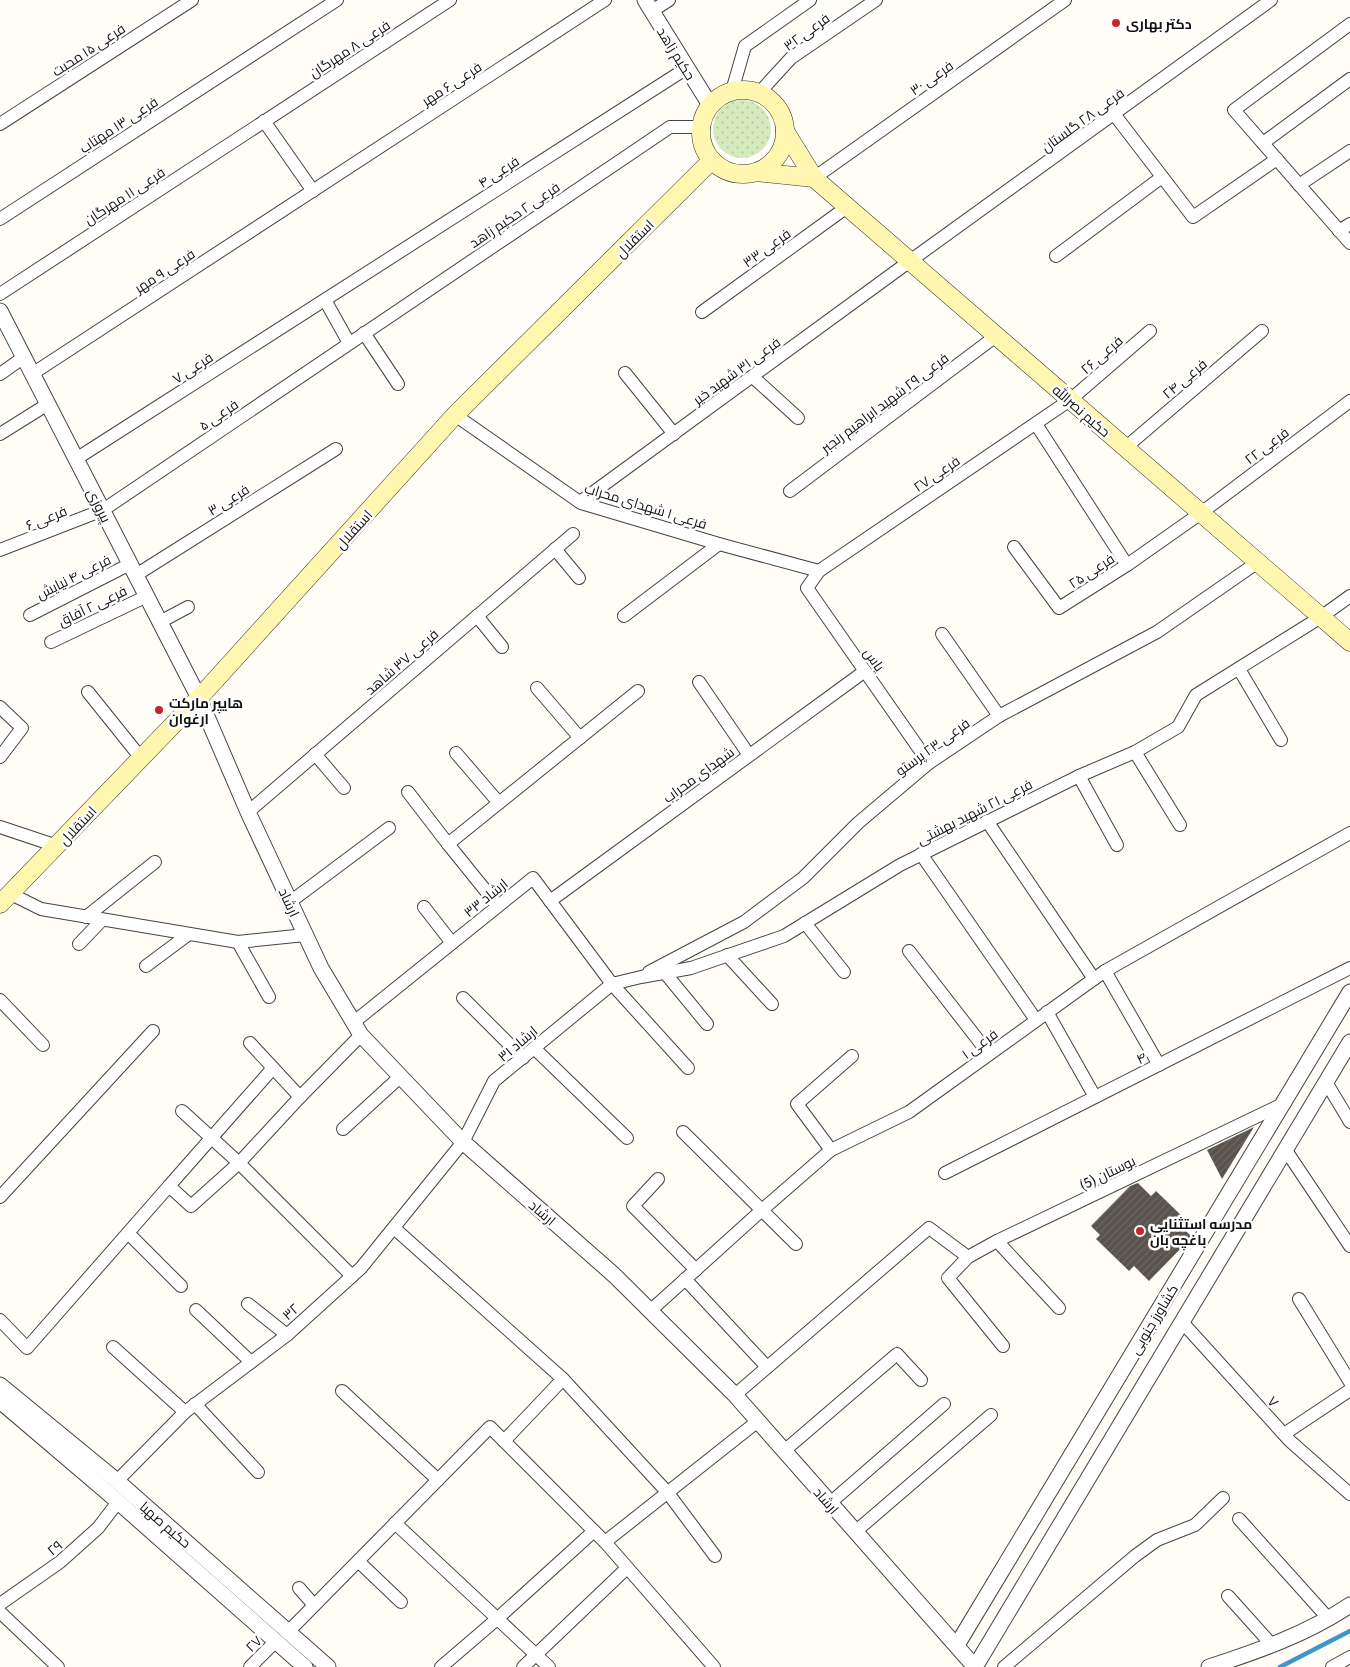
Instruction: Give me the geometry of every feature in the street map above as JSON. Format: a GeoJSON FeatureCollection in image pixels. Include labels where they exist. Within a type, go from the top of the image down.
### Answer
{"type":"FeatureCollection","features":[{"type":"Feature","properties":{"kind":"main road"},"geometry":{"type":"LineString","coordinates":[[756,172],[766,167],[780,152],[784,142],[783,119],[778,108],[770,99],[759,93],[746,90],[732,91],[720,97],[710,106],[704,116],[701,127],[702,139],[706,151],[712,160],[722,168],[744,174],[756,172],[814,178]]}},
{"type":"Feature","properties":{"kind":"main road","name":"حکیم نصرالله"},"geometry":{"type":"LineString","coordinates":[[785,131],[814,178],[1350,642]]}},
{"type":"Feature","properties":{"kind":"main road","name":"استقلال"},"geometry":{"type":"LineString","coordinates":[[6,899],[200,698],[455,416],[712,160]]}},
{"type":"Feature","properties":{"kind":"street","name":"فرعی ۱۵ محبت"},"geometry":{"type":"LineString","coordinates":[[0,124],[192,0]]}},
{"type":"Feature","properties":{"kind":"street","name":"فرعی ۱۳ مهتاب"},"geometry":{"type":"LineString","coordinates":[[0,219],[337,0]]}},
{"type":"Feature","properties":{"kind":"street","name":"فرعی ۸ مهرگان"},"geometry":{"type":"LineString","coordinates":[[264,122],[450,0]]}},
{"type":"Feature","properties":{"kind":"street","name":"فرعی ۶ مهر"},"geometry":{"type":"LineString","coordinates":[[313,191],[605,0]]}},
{"type":"Feature","properties":{"kind":"street"},"geometry":{"type":"LineString","coordinates":[[648,6],[669,0]]}},
{"type":"Feature","properties":{"kind":"street"},"geometry":{"type":"LineString","coordinates":[[732,91],[745,46],[810,0]]}},
{"type":"Feature","properties":{"kind":"street","name":"فرعی ۳۲"},"geometry":{"type":"LineString","coordinates":[[759,93],[791,58],[876,0]]}},
{"type":"Feature","properties":{"kind":"street","name":"فرعی ۳۰"},"geometry":{"type":"LineString","coordinates":[[814,178],[1065,0]]}},
{"type":"Feature","properties":{"kind":"street","name":"فرعی ۲۸ گلستان"},"geometry":{"type":"LineString","coordinates":[[910,261],[1272,0]]}},
{"type":"Feature","properties":{"kind":"street","name":"حکیم زاهد"},"geometry":{"type":"LineString","coordinates":[[648,6],[710,106]]}},
{"type":"Feature","properties":{"kind":"street"},"geometry":{"type":"LineString","coordinates":[[1350,24],[1234,110],[1350,243]]}},
{"type":"Feature","properties":{"kind":"street","name":"فرعی ۴"},"geometry":{"type":"LineString","coordinates":[[325,300],[687,68]]}},
{"type":"Feature","properties":{"kind":"street"},"geometry":{"type":"LineString","coordinates":[[1263,143],[1350,79]]}},
{"type":"Feature","properties":{"kind":"street"},"geometry":{"type":"LineString","coordinates":[[1114,114],[1192,217],[1277,159]]}},
{"type":"Feature","properties":{"kind":"street"},"geometry":{"type":"LineString","coordinates":[[264,122],[313,191]]}},
{"type":"Feature","properties":{"kind":"street","name":"فرعی ۱۱ مهرگان"},"geometry":{"type":"LineString","coordinates":[[0,294],[264,122]]}},
{"type":"Feature","properties":{"kind":"street","name":"فرعی ۲ حکیم زاهد"},"geometry":{"type":"LineString","coordinates":[[349,343],[670,127],[701,127]]}},
{"type":"Feature","properties":{"kind":"street"},"geometry":{"type":"LineString","coordinates":[[1299,185],[1350,151]]}},
{"type":"Feature","properties":{"kind":"street"},"geometry":{"type":"LineString","coordinates":[[1056,256],[1162,177]]}},
{"type":"Feature","properties":{"kind":"street","name":"فرعی ۹ مهر"},"geometry":{"type":"LineString","coordinates":[[32,374],[313,191]]}},
{"type":"Feature","properties":{"kind":"street","name":"فرعی ۳۳"},"geometry":{"type":"LineString","coordinates":[[702,312],[847,207]]}},
{"type":"Feature","properties":{"kind":"street"},"geometry":{"type":"LineString","coordinates":[[1339,231],[1350,224]]}},
{"type":"Feature","properties":{"kind":"street","name":"فرعی ۳۱ شهید خیر"},"geometry":{"type":"LineString","coordinates":[[580,502],[910,261]]}},
{"type":"Feature","properties":{"kind":"street"},"geometry":{"type":"LineString","coordinates":[[325,300],[349,343]]}},
{"type":"Feature","properties":{"kind":"street","name":"فرعی ۷"},"geometry":{"type":"LineString","coordinates":[[76,459],[325,300]]}},
{"type":"Feature","properties":{"kind":"street","name":"پیروزی"},"geometry":{"type":"LineString","coordinates":[[0,311],[200,698]]}},
{"type":"Feature","properties":{"kind":"street","name":"فرعی ۲۶"},"geometry":{"type":"LineString","coordinates":[[1070,400],[1150,331]]}},
{"type":"Feature","properties":{"kind":"street","name":"فرعی ۲۴"},"geometry":{"type":"LineString","coordinates":[[1125,448],[1262,331]]}},
{"type":"Feature","properties":{"kind":"street"},"geometry":{"type":"LineString","coordinates":[[364,333],[398,384]]}},
{"type":"Feature","properties":{"kind":"street","name":"فرعی ۲۹ شهید ابراهیم رنجبر"},"geometry":{"type":"LineString","coordinates":[[790,491],[996,336]]}},
{"type":"Feature","properties":{"kind":"street","name":"فرعی ۵"},"geometry":{"type":"LineString","coordinates":[[103,510],[349,343]]}},
{"type":"Feature","properties":{"kind":"street"},"geometry":{"type":"LineString","coordinates":[[0,374],[24,357]]}},
{"type":"Feature","properties":{"kind":"street"},"geometry":{"type":"LineString","coordinates":[[625,373],[674,434]]}},
{"type":"Feature","properties":{"kind":"street"},"geometry":{"type":"LineString","coordinates":[[753,377],[798,418]]}},
{"type":"Feature","properties":{"kind":"street","name":"فرعی ۲۷"},"geometry":{"type":"LineString","coordinates":[[819,571],[1070,400]]}},
{"type":"Feature","properties":{"kind":"street","name":"فرعی ۲۲"},"geometry":{"type":"LineString","coordinates":[[1201,513],[1350,401]]}},
{"type":"Feature","properties":{"kind":"street"},"geometry":{"type":"LineString","coordinates":[[0,434],[48,404]]}},
{"type":"Feature","properties":{"kind":"street","name":"فرعی ۱ شهدای محراب"},"geometry":{"type":"LineString","coordinates":[[455,416],[580,502],[719,544],[819,571]]}},
{"type":"Feature","properties":{"kind":"street"},"geometry":{"type":"LineString","coordinates":[[1036,424],[1127,565]]}},
{"type":"Feature","properties":{"kind":"street","name":"فرعی ۳"},"geometry":{"type":"LineString","coordinates":[[133,569],[336,449]]}},
{"type":"Feature","properties":{"kind":"street","name":"فرعی ۶"},"geometry":{"type":"LineString","coordinates":[[0,550],[103,510]]}},
{"type":"Feature","properties":{"kind":"street","name":"فرعی ۲۵"},"geometry":{"type":"LineString","coordinates":[[1014,547],[1059,608],[1127,565],[1201,513]]}},
{"type":"Feature","properties":{"kind":"street","name":"فرعی ۳۷ شاهد"},"geometry":{"type":"LineString","coordinates":[[248,812],[573,534]]}},
{"type":"Feature","properties":{"kind":"street"},"geometry":{"type":"LineString","coordinates":[[624,616],[719,544]]}},
{"type":"Feature","properties":{"kind":"street"},"geometry":{"type":"LineString","coordinates":[[555,549],[579,578]]}},
{"type":"Feature","properties":{"kind":"street","name":"فرعی ۲۳ پرستو"},"geometry":{"type":"LineString","coordinates":[[662,969],[744,922],[803,878],[858,823],[929,764],[999,716],[1157,632],[1258,562]]}},
{"type":"Feature","properties":{"kind":"street","name":"فرعی ۴ نیایش"},"geometry":{"type":"LineString","coordinates":[[30,615],[133,569]]}},
{"type":"Feature","properties":{"kind":"street","name":"یاس"},"geometry":{"type":"LineString","coordinates":[[819,571],[807,588],[929,764]]}},
{"type":"Feature","properties":{"kind":"street","name":"فرعی ۲ آفاق"},"geometry":{"type":"LineString","coordinates":[[50,642],[146,596]]}},
{"type":"Feature","properties":{"kind":"street","name":"فرعی ۲۱ شهید بهشتی"},"geometry":{"type":"LineString","coordinates":[[612,984],[662,969],[691,968],[784,936],[900,865],[1079,776],[1135,752],[1178,727],[1196,695],[1239,670],[1350,596]]}},
{"type":"Feature","properties":{"kind":"street"},"geometry":{"type":"LineString","coordinates":[[160,622],[188,607]]}},
{"type":"Feature","properties":{"kind":"street"},"geometry":{"type":"LineString","coordinates":[[477,616],[502,647]]}},
{"type":"Feature","properties":{"kind":"street"},"geometry":{"type":"LineString","coordinates":[[942,634],[999,716]]}},
{"type":"Feature","properties":{"kind":"street"},"geometry":{"type":"LineString","coordinates":[[1239,670],[1281,740]]}},
{"type":"Feature","properties":{"kind":"street","name":"شهدای محراب"},"geometry":{"type":"LineString","coordinates":[[550,901],[865,671]]}},
{"type":"Feature","properties":{"kind":"street"},"geometry":{"type":"LineString","coordinates":[[699,682],[749,755]]}},
{"type":"Feature","properties":{"kind":"street"},"geometry":{"type":"LineString","coordinates":[[536,688],[580,738]]}},
{"type":"Feature","properties":{"kind":"street"},"geometry":{"type":"LineString","coordinates":[[448,844],[638,691]]}},
{"type":"Feature","properties":{"kind":"street"},"geometry":{"type":"LineString","coordinates":[[88,692],[141,758]]}},
{"type":"Feature","properties":{"kind":"street","name":"ارشاد"},"geometry":{"type":"LineString","coordinates":[[200,698],[248,812],[305,935],[321,968],[358,1028],[463,1142],[614,1275],[735,1395],[975,1667]]}},
{"type":"Feature","properties":{"kind":"street"},"geometry":{"type":"LineString","coordinates":[[0,707],[22,728],[0,757]]}},
{"type":"Feature","properties":{"kind":"street"},"geometry":{"type":"LineString","coordinates":[[1135,752],[1180,825]]}},
{"type":"Feature","properties":{"kind":"street"},"geometry":{"type":"LineString","coordinates":[[456,753],[499,803]]}},
{"type":"Feature","properties":{"kind":"street"},"geometry":{"type":"LineString","coordinates":[[315,754],[344,788]]}},
{"type":"Feature","properties":{"kind":"street"},"geometry":{"type":"LineString","coordinates":[[1079,776],[1117,845]]}},
{"type":"Feature","properties":{"kind":"street"},"geometry":{"type":"LineString","coordinates":[[408,792],[498,906]]}},
{"type":"Feature","properties":{"kind":"street"},"geometry":{"type":"LineString","coordinates":[[988,821],[1094,979]]}},
{"type":"Feature","properties":{"kind":"street"},"geometry":{"type":"LineString","coordinates":[[0,828],[57,846]]}},
{"type":"Feature","properties":{"kind":"street"},"geometry":{"type":"LineString","coordinates":[[290,902],[389,828]]}},
{"type":"Feature","properties":{"kind":"street","name":"فرعی ۱"},"geometry":{"type":"LineString","coordinates":[[650,1311],[831,1150],[909,1112],[1104,971],[1350,833]]}},
{"type":"Feature","properties":{"kind":"street"},"geometry":{"type":"LineString","coordinates":[[922,854],[1042,1016],[1095,1097]]}},
{"type":"Feature","properties":{"kind":"street"},"geometry":{"type":"LineString","coordinates":[[86,917],[155,862]]}},
{"type":"Feature","properties":{"kind":"street","name":"ارشاد ۳۳"},"geometry":{"type":"LineString","coordinates":[[169,1186],[191,1206],[239,1162],[300,1097],[358,1028],[452,943],[533,878],[612,984],[688,1068]]}},
{"type":"Feature","properties":{"kind":"street"},"geometry":{"type":"LineString","coordinates":[[6,899],[41,910],[238,942],[305,935]]}},
{"type":"Feature","properties":{"kind":"street"},"geometry":{"type":"LineString","coordinates":[[424,907],[452,943]]}},
{"type":"Feature","properties":{"kind":"street"},"geometry":{"type":"LineString","coordinates":[[79,944],[102,920]]}},
{"type":"Feature","properties":{"kind":"street"},"geometry":{"type":"LineString","coordinates":[[805,922],[844,972]]}},
{"type":"Feature","properties":{"kind":"street"},"geometry":{"type":"LineString","coordinates":[[146,966],[188,934]]}},
{"type":"Feature","properties":{"kind":"street"},"geometry":{"type":"LineString","coordinates":[[238,942],[269,997]]}},
{"type":"Feature","properties":{"kind":"street"},"geometry":{"type":"LineString","coordinates":[[909,951],[989,1054]]}},
{"type":"Feature","properties":{"kind":"street"},"geometry":{"type":"LineString","coordinates":[[727,955],[772,1004]]}},
{"type":"Feature","properties":{"kind":"street","name":"۴"},"geometry":{"type":"LineString","coordinates":[[945,1173],[1350,968]]}},
{"type":"Feature","properties":{"kind":"street"},"geometry":{"type":"LineString","coordinates":[[662,969],[707,1024]]}},
{"type":"Feature","properties":{"kind":"street"},"geometry":{"type":"LineString","coordinates":[[1104,971],[1159,1065]]}},
{"type":"Feature","properties":{"kind":"street","name":"ارشاد ۳۱"},"geometry":{"type":"LineString","coordinates":[[463,1142],[494,1081],[612,984]]}},
{"type":"Feature","properties":{"kind":"street","name":"کشاورز جنوبی"},"geometry":{"type":"LineString","coordinates":[[957,1645],[1285,1103],[1350,992]]}},
{"type":"Feature","properties":{"kind":"street"},"geometry":{"type":"LineString","coordinates":[[463,998],[523,1058]]}},
{"type":"Feature","properties":{"kind":"street"},"geometry":{"type":"LineString","coordinates":[[0,1000],[43,1045]]}},
{"type":"Feature","properties":{"kind":"street"},"geometry":{"type":"LineString","coordinates":[[0,1197],[154,1031]]}},
{"type":"Feature","properties":{"kind":"street","name":"کشاورز جنوبی"},"geometry":{"type":"LineString","coordinates":[[975,1667],[1350,1042]]}},
{"type":"Feature","properties":{"kind":"street"},"geometry":{"type":"LineString","coordinates":[[250,1043],[300,1097]]}},
{"type":"Feature","properties":{"kind":"street"},"geometry":{"type":"LineString","coordinates":[[534,1048],[627,1138]]}},
{"type":"Feature","properties":{"kind":"street"},"geometry":{"type":"LineString","coordinates":[[831,1150],[797,1104],[852,1056]]}},
{"type":"Feature","properties":{"kind":"street"},"geometry":{"type":"LineString","coordinates":[[0,1320],[26,1348],[273,1068]]}},
{"type":"Feature","properties":{"kind":"street"},"geometry":{"type":"LineString","coordinates":[[343,1129],[401,1076]]}},
{"type":"Feature","properties":{"kind":"street"},"geometry":{"type":"LineString","coordinates":[[1326,1082],[1350,1122]]}},
{"type":"Feature","properties":{"kind":"street","name":"بوستان (5)"},"geometry":{"type":"LineString","coordinates":[[1003,1346],[948,1278],[968,1258],[997,1241],[1285,1103]]}},
{"type":"Feature","properties":{"kind":"street"},"geometry":{"type":"LineString","coordinates":[[182,1112],[239,1162],[352,1276]]}},
{"type":"Feature","properties":{"kind":"street"},"geometry":{"type":"LineString","coordinates":[[683,1132],[796,1244]]}},
{"type":"Feature","properties":{"kind":"street","name":"۳۲"},"geometry":{"type":"LineString","coordinates":[[117,1481],[185,1412],[287,1335],[361,1268],[463,1142]]}},
{"type":"Feature","properties":{"kind":"street"},"geometry":{"type":"LineString","coordinates":[[1285,1149],[1350,1246]]}},
{"type":"Feature","properties":{"kind":"street"},"geometry":{"type":"LineString","coordinates":[[658,1178],[633,1206],[696,1270]]}},
{"type":"Feature","properties":{"kind":"street"},"geometry":{"type":"LineString","coordinates":[[1210,1225],[1234,1236]]}},
{"type":"Feature","properties":{"kind":"street"},"geometry":{"type":"LineString","coordinates":[[394,1228],[563,1379],[668,1493],[715,1556]]}},
{"type":"Feature","properties":{"kind":"street"},"geometry":{"type":"LineString","coordinates":[[735,1395],[929,1228],[968,1258]]}},
{"type":"Feature","properties":{"kind":"street"},"geometry":{"type":"LineString","coordinates":[[128,1233],[181,1286]]}},
{"type":"Feature","properties":{"kind":"street"},"geometry":{"type":"LineString","coordinates":[[997,1241],[1059,1308]]}},
{"type":"Feature","properties":{"kind":"street"},"geometry":{"type":"LineString","coordinates":[[685,1279],[767,1367]]}},
{"type":"Feature","properties":{"kind":"street"},"geometry":{"type":"LineString","coordinates":[[1299,1299],[1350,1382]]}},
{"type":"Feature","properties":{"kind":"street"},"geometry":{"type":"LineString","coordinates":[[248,1304],[287,1335]]}},
{"type":"Feature","properties":{"kind":"street"},"geometry":{"type":"LineString","coordinates":[[196,1310],[251,1362]]}},
{"type":"Feature","properties":{"kind":"street","name":"۷"},"geometry":{"type":"LineString","coordinates":[[1182,1322],[1284,1434],[1350,1494]]}},
{"type":"Feature","properties":{"kind":"street"},"geometry":{"type":"LineString","coordinates":[[113,1347],[185,1412]]}},
{"type":"Feature","properties":{"kind":"street"},"geometry":{"type":"LineString","coordinates":[[784,1451],[897,1354],[921,1380]]}},
{"type":"Feature","properties":{"kind":"street"},"geometry":{"type":"LineString","coordinates":[[563,1379],[504,1441],[605,1542],[714,1667]]}},
{"type":"Feature","properties":{"kind":"street","name":"حکیم صهبا"},"geometry":{"type":"LineString","coordinates":[[0,1385],[117,1481],[282,1637],[305,1667]]}},
{"type":"Feature","properties":{"kind":"street"},"geometry":{"type":"LineString","coordinates":[[1284,1434],[1350,1390]]}},
{"type":"Feature","properties":{"kind":"street"},"geometry":{"type":"LineString","coordinates":[[342,1391],[438,1480]]}},
{"type":"Feature","properties":{"kind":"street","name":"حکیم صهبا"},"geometry":{"type":"LineString","coordinates":[[0,1401],[118,1502],[282,1637],[328,1667]]}},
{"type":"Feature","properties":{"kind":"street"},"geometry":{"type":"LineString","coordinates":[[196,1404],[258,1472]]}},
{"type":"Feature","properties":{"kind":"street"},"geometry":{"type":"LineString","coordinates":[[830,1503],[944,1404]]}},
{"type":"Feature","properties":{"kind":"street"},"geometry":{"type":"LineString","coordinates":[[855,1532],[991,1415]]}},
{"type":"Feature","properties":{"kind":"street"},"geometry":{"type":"LineString","coordinates":[[605,1542],[758,1421]]}},
{"type":"Feature","properties":{"kind":"street","name":"۲۷"},"geometry":{"type":"LineString","coordinates":[[250,1667],[490,1427],[504,1441]]}},
{"type":"Feature","properties":{"kind":"street"},"geometry":{"type":"LineString","coordinates":[[117,1481],[118,1502]]}},
{"type":"Feature","properties":{"kind":"street"},"geometry":{"type":"LineString","coordinates":[[1004,1667],[1135,1556],[1157,1540],[1195,1525],[1223,1498]]}},
{"type":"Feature","properties":{"kind":"street","name":"۲۹"},"geometry":{"type":"LineString","coordinates":[[0,1604],[60,1562],[98,1528],[118,1502]]}},
{"type":"Feature","properties":{"kind":"street"},"geometry":{"type":"LineString","coordinates":[[1239,1519],[1328,1618]]}},
{"type":"Feature","properties":{"kind":"street"},"geometry":{"type":"LineString","coordinates":[[395,1523],[549,1667]]}},
{"type":"Feature","properties":{"kind":"street"},"geometry":{"type":"LineString","coordinates":[[441,1667],[594,1531]]}},
{"type":"Feature","properties":{"kind":"street"},"geometry":{"type":"LineString","coordinates":[[358,1561],[401,1602]]}},
{"type":"Feature","properties":{"kind":"street"},"geometry":{"type":"LineString","coordinates":[[523,1667],[627,1568]]}},
{"type":"Feature","properties":{"kind":"street"},"geometry":{"type":"LineString","coordinates":[[299,1588],[314,1605]]}},
{"type":"Feature","properties":{"kind":"street"},"geometry":{"type":"LineString","coordinates":[[1228,1596],[1272,1645]]}},
{"type":"Feature","properties":{"kind":"street"},"geometry":{"type":"LineString","coordinates":[[1209,1667],[1254,1653],[1297,1635],[1350,1605]]}},
{"type":"Feature","properties":{"kind":"street"},"geometry":{"type":"LineString","coordinates":[[0,1612],[58,1667]]}},
{"type":"Feature","properties":{"kind":"street"},"geometry":{"type":"LineString","coordinates":[[1332,1667],[1350,1657]]}},
{"type":"Feature","properties":{"kind":"green space"},"geometry":{"type":"Polygon","coordinates":[[[742,100],[753,102],[766,113],[771,129],[769,140],[758,153],[742,158],[731,156],[718,145],[713,129],[715,118],[726,105],[742,100]]]}},
{"type":"Feature","properties":{"kind":"building"},"geometry":{"type":"Polygon","coordinates":[[[1254,1127],[1222,1179],[1207,1150],[1254,1127]]]}},
{"type":"Feature","properties":{"kind":"building","name":"مدرسه استثنایی باغچه بان"},"geometry":{"type":"Polygon","coordinates":[[[1138,1183],[1151,1196],[1156,1191],[1184,1218],[1180,1225],[1192,1237],[1149,1281],[1134,1266],[1129,1271],[1096,1239],[1100,1235],[1091,1226],[1130,1186],[1138,1183]]]}},
{"type":"Feature","properties":{"kind":"waterway"},"geometry":{"type":"LineString","coordinates":[[1280,1667],[1350,1631]]}},
{"type":"Feature","properties":{"kind":"place","name":"دکتر بهاری"},"geometry":{"type":"Point","coordinates":[1116,23]}},
{"type":"Feature","properties":{"kind":"place","name":"هایپر مارکت ارغوان"},"geometry":{"type":"Point","coordinates":[159,710]}},
{"type":"Feature","properties":{"kind":"place","name":"مدرسه استثنایی باغچه بان"},"geometry":{"type":"Point","coordinates":[1140,1231]}}]}
